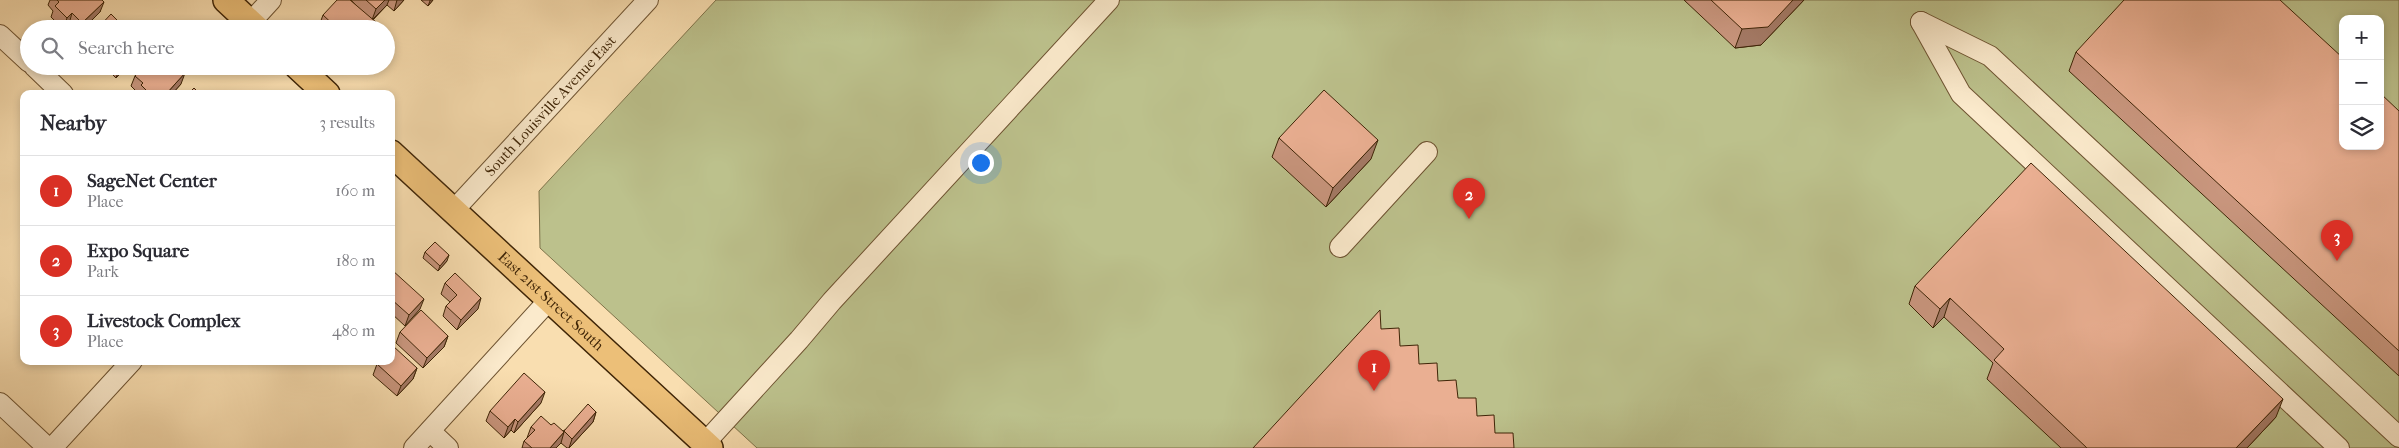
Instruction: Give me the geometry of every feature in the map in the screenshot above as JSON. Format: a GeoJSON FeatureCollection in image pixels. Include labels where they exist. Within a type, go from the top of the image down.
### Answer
{"type":"FeatureCollection","features":[{"type":"Feature","properties":{"kind":"main road"},"geometry":{"type":"LineString","coordinates":[[226,0],[248,20]]}},
{"type":"Feature","properties":{"kind":"main road"},"geometry":{"type":"LineString","coordinates":[[307,75],[323,90]]}},
{"type":"Feature","properties":{"kind":"main road","name":"East 21st Street South"},"geometry":{"type":"LineString","coordinates":[[395,157],[708,446]]}},
{"type":"Feature","properties":{"kind":"street"},"geometry":{"type":"LineString","coordinates":[[258,20],[271,0]]}},
{"type":"Feature","properties":{"kind":"street","name":"South Louisville Avenue East"},"geometry":{"type":"LineString","coordinates":[[454,210],[648,0]]}},
{"type":"Feature","properties":{"kind":"street"},"geometry":{"type":"LineString","coordinates":[[708,446],[832,301],[1109,0]]}},
{"type":"Feature","properties":{"kind":"street"},"geometry":{"type":"LineString","coordinates":[[2339,448],[1961,94],[1921,22],[1990,56],[2399,437]]}},
{"type":"Feature","properties":{"kind":"street"},"geometry":{"type":"LineString","coordinates":[[0,35],[20,54]]}},
{"type":"Feature","properties":{"kind":"street"},"geometry":{"type":"LineString","coordinates":[[43,75],[59,90]]}},
{"type":"Feature","properties":{"kind":"street"},"geometry":{"type":"LineString","coordinates":[[1340,247],[1427,152]]}},
{"type":"Feature","properties":{"kind":"street"},"geometry":{"type":"LineString","coordinates":[[414,448],[550,299]]}},
{"type":"Feature","properties":{"kind":"street"},"geometry":{"type":"LineString","coordinates":[[52,448],[128,365]]}},
{"type":"Feature","properties":{"kind":"street"},"geometry":{"type":"LineString","coordinates":[[0,403],[48,448]]}},
{"type":"Feature","properties":{"kind":"street"},"geometry":{"type":"LineString","coordinates":[[430,431],[448,448]]}},
{"type":"Feature","properties":{"kind":"green space"},"geometry":{"type":"Polygon","coordinates":[[[716,0],[2399,0],[2399,448],[757,448],[540,248],[539,191],[716,0]]]}},
{"type":"Feature","properties":{"kind":"building"},"geometry":{"type":"Polygon","coordinates":[[[57,0],[102,0],[104,2],[85,20],[79,20],[72,13],[67,18],[55,6],[59,2],[57,0]]]}},
{"type":"Feature","properties":{"kind":"building"},"geometry":{"type":"Polygon","coordinates":[[[337,0],[350,0],[373,20],[328,20],[323,15],[337,0]]]}},
{"type":"Feature","properties":{"kind":"building"},"geometry":{"type":"Polygon","coordinates":[[[366,0],[385,0],[376,9],[366,0]]]}},
{"type":"Feature","properties":{"kind":"building"},"geometry":{"type":"Polygon","coordinates":[[[1711,0],[1793,0],[1768,27],[1742,29],[1711,0]]]}},
{"type":"Feature","properties":{"kind":"building"},"geometry":{"type":"Polygon","coordinates":[[[2124,0],[2280,0],[2339,54],[2339,150],[2384,150],[2384,97],[2399,111],[2399,351],[2076,52],[2124,0]]]}},
{"type":"Feature","properties":{"kind":"building"},"geometry":{"type":"Polygon","coordinates":[[[111,14],[117,20],[105,20],[111,14]]]}},
{"type":"Feature","properties":{"kind":"building"},"geometry":{"type":"Polygon","coordinates":[[[183,75],[170,90],[146,90],[141,85],[143,83],[135,76],[183,75]]]}},
{"type":"Feature","properties":{"kind":"building"},"geometry":{"type":"Polygon","coordinates":[[[1324,90],[1378,140],[1333,188],[1279,138],[1324,90]]]}},
{"type":"Feature","properties":{"kind":"building"},"geometry":{"type":"Polygon","coordinates":[[[2031,163],[2283,399],[2236,448],[2087,448],[1994,360],[2004,349],[1950,298],[1940,309],[1915,286],[2031,163]]]}},
{"type":"Feature","properties":{"kind":"building"},"geometry":{"type":"Polygon","coordinates":[[[435,242],[449,255],[440,266],[425,252],[435,242]]]}},
{"type":"Feature","properties":{"kind":"building"},"geometry":{"type":"Polygon","coordinates":[[[395,273],[424,299],[409,315],[395,303],[395,273]]]}},
{"type":"Feature","properties":{"kind":"building"},"geometry":{"type":"Polygon","coordinates":[[[455,273],[481,298],[461,320],[446,306],[457,295],[445,283],[455,273]]]}},
{"type":"Feature","properties":{"kind":"building"},"geometry":{"type":"Polygon","coordinates":[[[421,310],[448,336],[427,358],[400,332],[421,310]]]}},
{"type":"Feature","properties":{"kind":"building"},"geometry":{"type":"Polygon","coordinates":[[[1380,310],[1381,329],[1399,328],[1400,346],[1418,345],[1419,364],[1437,363],[1438,381],[1456,380],[1458,398],[1476,398],[1477,416],[1494,415],[1495,433],[1513,433],[1514,448],[1253,448],[1380,310]]]}},
{"type":"Feature","properties":{"kind":"building"},"geometry":{"type":"Polygon","coordinates":[[[395,348],[417,368],[401,386],[378,365],[395,365],[395,348]]]}},
{"type":"Feature","properties":{"kind":"building"},"geometry":{"type":"Polygon","coordinates":[[[524,373],[545,392],[518,422],[515,419],[508,427],[490,411],[524,373]]]}},
{"type":"Feature","properties":{"kind":"building"},"geometry":{"type":"Polygon","coordinates":[[[588,404],[596,412],[572,439],[564,431],[588,404]]]}},
{"type":"Feature","properties":{"kind":"building"},"geometry":{"type":"Polygon","coordinates":[[[541,416],[551,425],[554,423],[564,432],[550,448],[532,448],[524,441],[535,430],[531,427],[541,416]]]}},
{"type":"Feature","properties":{"kind":"place","name":"Expo Square"},"geometry":{"type":"Point","coordinates":[1469,219]}},
{"type":"Feature","properties":{"kind":"place","name":"Livestock Complex"},"geometry":{"type":"Point","coordinates":[2337,261]}},
{"type":"Feature","properties":{"kind":"place","name":"SageNet Center"},"geometry":{"type":"Point","coordinates":[1374,391]}}]}
